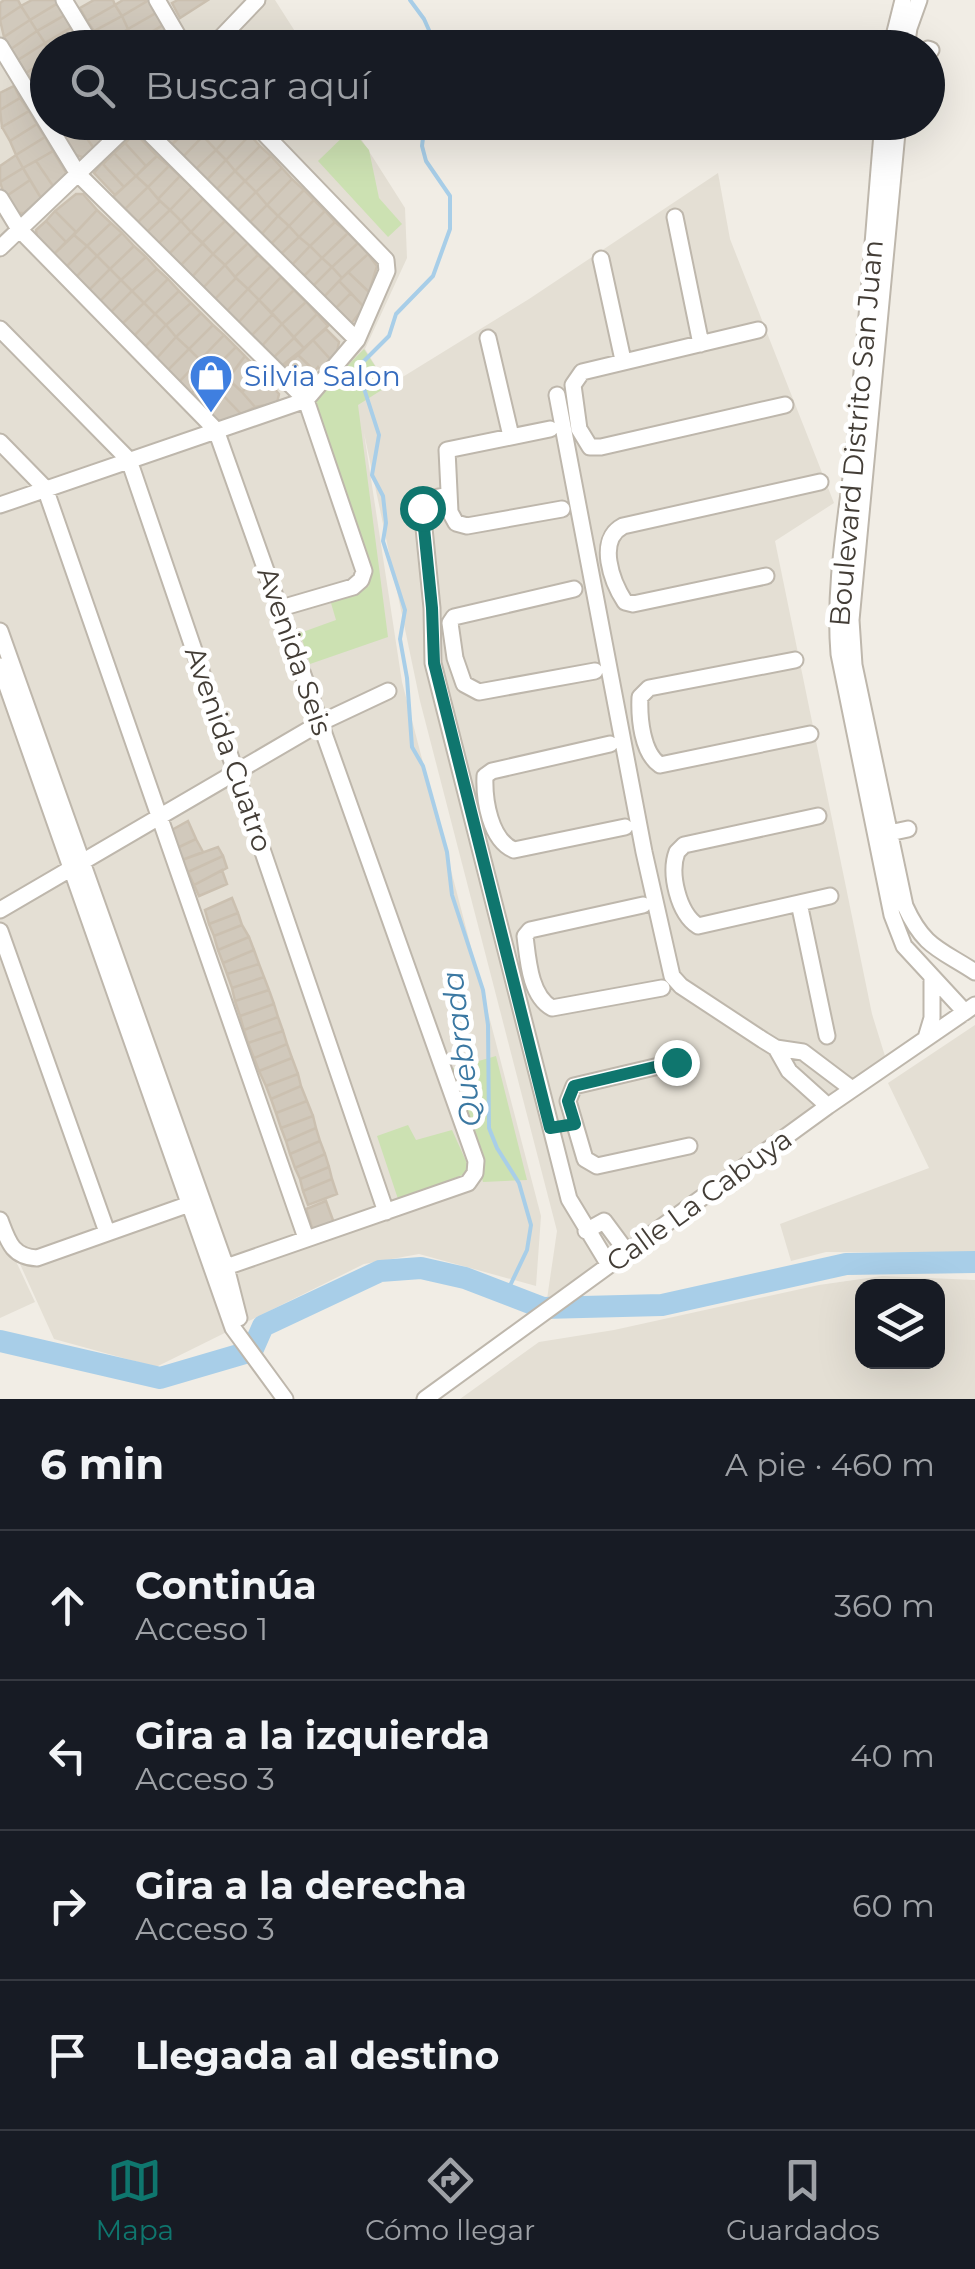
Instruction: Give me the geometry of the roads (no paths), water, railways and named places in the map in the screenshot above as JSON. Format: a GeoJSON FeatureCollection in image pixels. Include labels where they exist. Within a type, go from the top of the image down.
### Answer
{"type":"FeatureCollection","features":[{"type":"Feature","properties":{"kind":"street"},"geometry":{"type":"LineString","coordinates":[[64,0],[82,30]]}},
{"type":"Feature","properties":{"kind":"street"},"geometry":{"type":"LineString","coordinates":[[156,0],[174,30]]}},
{"type":"Feature","properties":{"kind":"street"},"geometry":{"type":"LineString","coordinates":[[228,30],[258,0]]}},
{"type":"Feature","properties":{"kind":"street"},"geometry":{"type":"LineString","coordinates":[[904,0],[908,30]]}},
{"type":"Feature","properties":{"kind":"street"},"geometry":{"type":"LineString","coordinates":[[913,30],[919,0]]}},
{"type":"Feature","properties":{"kind":"street"},"geometry":{"type":"LineString","coordinates":[[0,46],[30,95]]}},
{"type":"Feature","properties":{"kind":"street"},"geometry":{"type":"LineString","coordinates":[[57,140],[78,174],[306,400],[364,571],[353,588],[281,608]]}},
{"type":"Feature","properties":{"kind":"street"},"geometry":{"type":"LineString","coordinates":[[0,248],[115,140]]}},
{"type":"Feature","properties":{"kind":"street"},"geometry":{"type":"LineString","coordinates":[[153,140],[357,340]]}},
{"type":"Feature","properties":{"kind":"street"},"geometry":{"type":"LineString","coordinates":[[0,505],[306,400],[357,340],[387,271],[386,260],[270,140]]}},
{"type":"Feature","properties":{"kind":"street","name":"Boulevard Distrito San Juan"},"geometry":{"type":"LineString","coordinates":[[853,528],[882,140]]}},
{"type":"Feature","properties":{"kind":"street","name":"Boulevard Distrito San Juan"},"geometry":{"type":"LineString","coordinates":[[896,140],[853,528],[837,624],[840,654],[883,835],[905,906],[912,921],[939,952],[974,970]]}},
{"type":"Feature","properties":{"kind":"street","name":"Avenida Seis"},"geometry":{"type":"LineString","coordinates":[[0,198],[19,229],[216,430],[476,1161],[476,1173],[468,1184],[386,1212]]}},
{"type":"Feature","properties":{"kind":"street"},"geometry":{"type":"LineString","coordinates":[[675,217],[701,344]]}},
{"type":"Feature","properties":{"kind":"street"},"geometry":{"type":"LineString","coordinates":[[601,259],[623,360]]}},
{"type":"Feature","properties":{"kind":"street","name":"Avenida Cuatro"},"geometry":{"type":"LineString","coordinates":[[0,329],[129,460],[386,1212]]}},
{"type":"Feature","properties":{"kind":"street"},"geometry":{"type":"LineString","coordinates":[[758,330],[582,372],[573,386],[568,413],[616,738],[648,902],[672,976],[776,1048],[802,1052],[852,1089]]}},
{"type":"Feature","properties":{"kind":"street"},"geometry":{"type":"LineString","coordinates":[[488,338],[511,436]]}},
{"type":"Feature","properties":{"kind":"street"},"geometry":{"type":"LineString","coordinates":[[558,395],[582,438],[590,446],[601,447],[785,406]]}},
{"type":"Feature","properties":{"kind":"street"},"geometry":{"type":"LineString","coordinates":[[550,429],[448,450],[450,512],[460,526],[562,509]]}},
{"type":"Feature","properties":{"kind":"street"},"geometry":{"type":"LineString","coordinates":[[0,442],[45,488],[306,1238]]}},
{"type":"Feature","properties":{"kind":"street"},"geometry":{"type":"LineString","coordinates":[[766,576],[633,604],[621,597],[608,546],[615,530],[623,526],[820,482]]}},
{"type":"Feature","properties":{"kind":"street"},"geometry":{"type":"LineString","coordinates":[[449,495],[424,501],[434,663],[569,1199],[610,1265]]}},
{"type":"Feature","properties":{"kind":"street"},"geometry":{"type":"LineString","coordinates":[[853,528],[878,528]]}},
{"type":"Feature","properties":{"kind":"street"},"geometry":{"type":"LineString","coordinates":[[592,576],[612,573]]}},
{"type":"Feature","properties":{"kind":"street"},"geometry":{"type":"LineString","coordinates":[[574,588],[454,616],[450,623],[455,658],[464,684],[479,692],[595,671]]}},
{"type":"Feature","properties":{"kind":"street"},"geometry":{"type":"LineString","coordinates":[[0,631],[76,866]]}},
{"type":"Feature","properties":{"kind":"street"},"geometry":{"type":"LineString","coordinates":[[434,663],[455,658]]}},
{"type":"Feature","properties":{"kind":"street"},"geometry":{"type":"LineString","coordinates":[[795,660],[649,688],[640,697],[643,729],[648,752],[660,765],[810,734]]}},
{"type":"Feature","properties":{"kind":"street"},"geometry":{"type":"LineString","coordinates":[[0,666],[76,866],[195,1202],[233,1328],[285,1399]]}},
{"type":"Feature","properties":{"kind":"street"},"geometry":{"type":"LineString","coordinates":[[0,910],[320,722],[388,691]]}},
{"type":"Feature","properties":{"kind":"street"},"geometry":{"type":"LineString","coordinates":[[625,827],[514,850],[501,842],[490,816],[485,776],[643,729]]}},
{"type":"Feature","properties":{"kind":"street"},"geometry":{"type":"LineString","coordinates":[[472,820],[490,816]]}},
{"type":"Feature","properties":{"kind":"street"},"geometry":{"type":"LineString","coordinates":[[818,816],[684,846],[673,863],[684,912],[698,926],[830,896]]}},
{"type":"Feature","properties":{"kind":"street"},"geometry":{"type":"LineString","coordinates":[[883,835],[908,829]]}},
{"type":"Feature","properties":{"kind":"street","name":"Boulevard Distrito San Juan"},"geometry":{"type":"LineString","coordinates":[[883,835],[892,915],[904,946],[932,979],[970,1008]]}},
{"type":"Feature","properties":{"kind":"street"},"geometry":{"type":"LineString","coordinates":[[662,988],[552,1008],[540,1000],[529,967],[525,936],[530,930],[679,892]]}},
{"type":"Feature","properties":{"kind":"street"},"geometry":{"type":"LineString","coordinates":[[798,903],[827,1036]]}},
{"type":"Feature","properties":{"kind":"street"},"geometry":{"type":"LineString","coordinates":[[0,931],[107,1232]]}},
{"type":"Feature","properties":{"kind":"street"},"geometry":{"type":"LineString","coordinates":[[512,971],[529,967]]}},
{"type":"Feature","properties":{"kind":"street"},"geometry":{"type":"LineString","coordinates":[[926,1038],[932,1018],[932,979]]}},
{"type":"Feature","properties":{"kind":"street","name":"Calle La Cabuya"},"geometry":{"type":"LineString","coordinates":[[425,1399],[828,1106],[970,1008]]}},
{"type":"Feature","properties":{"kind":"street"},"geometry":{"type":"LineString","coordinates":[[776,1048],[789,1071],[828,1106]]}},
{"type":"Feature","properties":{"kind":"street"},"geometry":{"type":"LineString","coordinates":[[676,1062],[574,1086],[568,1101],[586,1159],[597,1166],[689,1146]]}},
{"type":"Feature","properties":{"kind":"street"},"geometry":{"type":"LineString","coordinates":[[550,1128],[575,1124]]}},
{"type":"Feature","properties":{"kind":"street"},"geometry":{"type":"LineString","coordinates":[[0,1220],[8,1241],[19,1254],[37,1258],[195,1202]]}},
{"type":"Feature","properties":{"kind":"street"},"geometry":{"type":"LineString","coordinates":[[195,1202],[226,1267],[242,1337]]}},
{"type":"Feature","properties":{"kind":"street"},"geometry":{"type":"LineString","coordinates":[[226,1267],[386,1212]]}},
{"type":"Feature","properties":{"kind":"street"},"geometry":{"type":"LineString","coordinates":[[586,1231],[604,1220],[628,1252]]}},
{"type":"Feature","properties":{"kind":"waterway","name":"Quebrada"},"geometry":{"type":"LineString","coordinates":[[410,0],[429,30]]}},
{"type":"Feature","properties":{"kind":"waterway","name":"Quebrada"},"geometry":{"type":"LineString","coordinates":[[423,140],[426,161],[450,196],[450,229],[433,276],[396,314],[389,336],[362,363],[360,376],[379,435],[372,475],[383,496],[383,541],[405,610],[400,639],[412,747],[423,766],[447,852],[452,895],[483,990],[488,1025],[489,1128],[519,1183],[531,1225],[527,1250],[506,1294]]}},
{"type":"Feature","properties":{"kind":"waterway"},"geometry":{"type":"LineString","coordinates":[[0,1341],[160,1378],[252,1351],[263,1326],[380,1271],[421,1268],[465,1278],[543,1308],[662,1305],[846,1264],[975,1262]]}},
{"type":"Feature","properties":{"kind":"place","name":"Silvia Salon"},"geometry":{"type":"Point","coordinates":[211,414]}}]}
